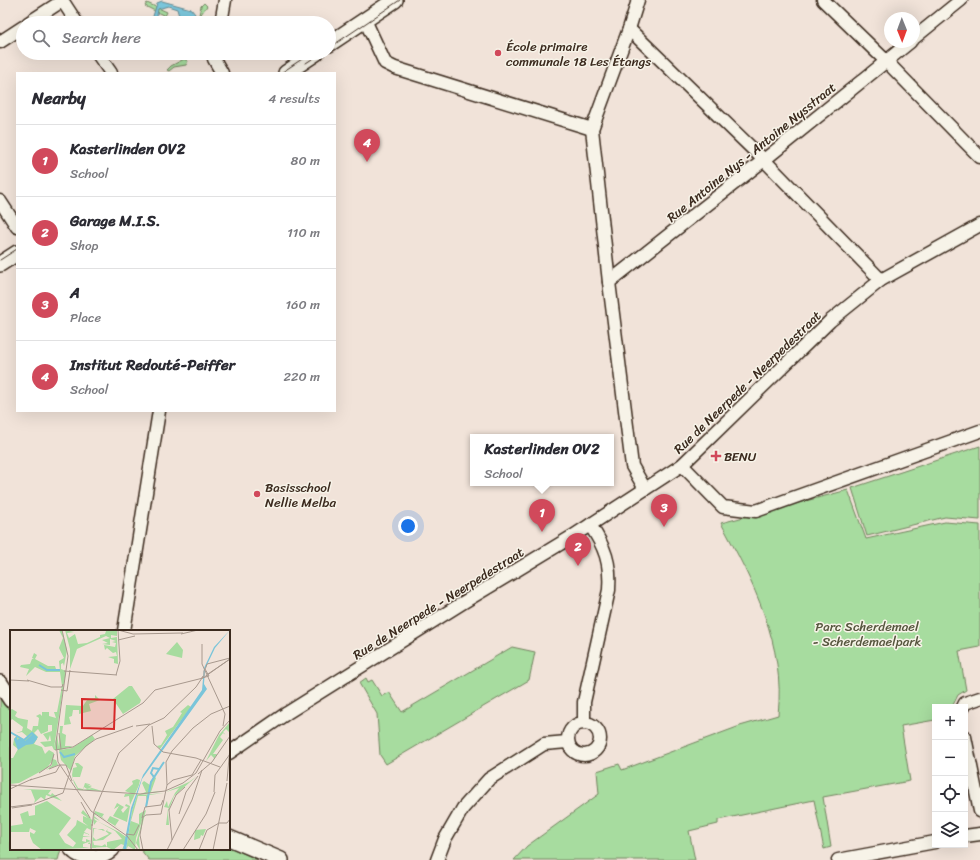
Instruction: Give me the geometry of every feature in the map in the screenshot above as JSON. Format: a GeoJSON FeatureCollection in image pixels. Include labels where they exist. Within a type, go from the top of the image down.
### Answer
{"type":"FeatureCollection","features":[{"type":"Feature","properties":{"kind":"street"},"geometry":{"type":"LineString","coordinates":[[222,16],[225,0]]}},
{"type":"Feature","properties":{"kind":"street"},"geometry":{"type":"LineString","coordinates":[[336,39],[395,0]]}},
{"type":"Feature","properties":{"kind":"street"},"geometry":{"type":"LineString","coordinates":[[638,0],[629,29],[592,129],[632,466],[645,489]]}},
{"type":"Feature","properties":{"kind":"street"},"geometry":{"type":"LineString","coordinates":[[822,0],[886,61],[980,157]]}},
{"type":"Feature","properties":{"kind":"street"},"geometry":{"type":"LineString","coordinates":[[920,33],[961,0]]}},
{"type":"Feature","properties":{"kind":"street"},"geometry":{"type":"LineString","coordinates":[[39,16],[62,1],[72,16]]}},
{"type":"Feature","properties":{"kind":"street"},"geometry":{"type":"LineString","coordinates":[[365,20],[385,63],[396,68],[592,129]]}},
{"type":"Feature","properties":{"kind":"street"},"geometry":{"type":"LineString","coordinates":[[629,29],[764,160],[881,280]]}},
{"type":"Feature","properties":{"kind":"street"},"geometry":{"type":"LineString","coordinates":[[0,42],[16,32]]}},
{"type":"Feature","properties":{"kind":"street","name":"Rue Antoine Nys - Antoine Nysstraat"},"geometry":{"type":"LineString","coordinates":[[609,282],[764,160],[902,48]]}},
{"type":"Feature","properties":{"kind":"street"},"geometry":{"type":"LineString","coordinates":[[102,60],[110,72]]}},
{"type":"Feature","properties":{"kind":"street"},"geometry":{"type":"LineString","coordinates":[[214,60],[221,72]]}},
{"type":"Feature","properties":{"kind":"street"},"geometry":{"type":"LineString","coordinates":[[288,72],[306,60]]}},
{"type":"Feature","properties":{"kind":"street"},"geometry":{"type":"LineString","coordinates":[[0,201],[16,225]]}},
{"type":"Feature","properties":{"kind":"street","name":"Rue de Neerpede - Neerpedestraat"},"geometry":{"type":"LineString","coordinates":[[230,752],[281,717],[457,606],[590,525],[682,465],[830,321],[881,280],[980,225]]}},
{"type":"Feature","properties":{"kind":"street"},"geometry":{"type":"LineString","coordinates":[[0,264],[16,253]]}},
{"type":"Feature","properties":{"kind":"street"},"geometry":{"type":"LineString","coordinates":[[124,630],[159,412]]}},
{"type":"Feature","properties":{"kind":"street"},"geometry":{"type":"LineString","coordinates":[[682,465],[723,507],[756,511],[980,431]]}},
{"type":"Feature","properties":{"kind":"street"},"geometry":{"type":"LineString","coordinates":[[584,722],[584,702],[609,590],[610,575],[607,555],[590,525]]}},
{"type":"Feature","properties":{"kind":"street"},"geometry":{"type":"LineString","coordinates":[[0,683],[10,698]]}},
{"type":"Feature","properties":{"kind":"street"},"geometry":{"type":"LineString","coordinates":[[964,704],[965,702],[980,698]]}},
{"type":"Feature","properties":{"kind":"street"},"geometry":{"type":"LineString","coordinates":[[584,722],[594,726],[599,733],[600,743],[595,751],[587,755],[578,754],[571,750],[567,742],[568,734],[571,728],[584,722]]}},
{"type":"Feature","properties":{"kind":"street"},"geometry":{"type":"LineString","coordinates":[[966,740],[980,811]]}},
{"type":"Feature","properties":{"kind":"street"},"geometry":{"type":"LineString","coordinates":[[437,860],[445,839],[463,808],[489,779],[544,744],[567,742]]}},
{"type":"Feature","properties":{"kind":"street"},"geometry":{"type":"LineString","coordinates":[[968,836],[980,834]]}},
{"type":"Feature","properties":{"kind":"street"},"geometry":{"type":"LineString","coordinates":[[230,838],[281,860]]}},
{"type":"Feature","properties":{"kind":"street"},"geometry":{"type":"LineString","coordinates":[[838,860],[932,843]]}},
{"type":"Feature","properties":{"kind":"street"},"geometry":{"type":"LineString","coordinates":[[72,854],[105,858],[111,850]]}},
{"type":"Feature","properties":{"kind":"green space"},"geometry":{"type":"Polygon","coordinates":[[[147,3],[167,12],[165,16],[145,6],[147,3]]]}},
{"type":"Feature","properties":{"kind":"green space"},"geometry":{"type":"Polygon","coordinates":[[[204,3],[207,6],[201,16],[199,16],[201,6],[204,3]]]}},
{"type":"Feature","properties":{"kind":"green space"},"geometry":{"type":"Polygon","coordinates":[[[182,60],[188,61],[186,65],[174,67],[169,71],[167,70],[182,60]]]}},
{"type":"Feature","properties":{"kind":"green space"},"geometry":{"type":"Polygon","coordinates":[[[980,446],[980,520],[945,517],[867,536],[852,488],[980,446]]]}},
{"type":"Feature","properties":{"kind":"green space","name":"Parc Scherdemael - Scherdemaelpark"},"geometry":{"type":"Polygon","coordinates":[[[848,490],[866,539],[945,522],[980,525],[980,647],[959,651],[966,690],[958,695],[954,704],[932,704],[932,721],[901,726],[910,781],[823,797],[831,847],[824,849],[814,800],[718,820],[718,824],[689,831],[695,860],[514,860],[527,846],[599,794],[597,771],[619,764],[622,770],[740,726],[778,715],[779,689],[777,664],[772,639],[745,568],[721,523],[848,490]]]}},
{"type":"Feature","properties":{"kind":"green space"},"geometry":{"type":"Polygon","coordinates":[[[512,647],[535,652],[529,680],[386,764],[380,755],[377,714],[359,683],[366,678],[368,682],[372,680],[382,696],[389,692],[402,712],[512,647]]]}},
{"type":"Feature","properties":{"kind":"green space"},"geometry":{"type":"Polygon","coordinates":[[[0,693],[10,710],[10,850],[61,850],[58,860],[0,860],[0,693]]]}},
{"type":"Feature","properties":{"kind":"green space"},"geometry":{"type":"Polygon","coordinates":[[[230,847],[258,860],[149,860],[141,850],[230,850],[230,847]]]}},
{"type":"Feature","properties":{"kind":"water"},"geometry":{"type":"Polygon","coordinates":[[[162,1],[191,9],[195,16],[179,16],[177,9],[168,6],[158,9],[158,16],[153,16],[157,3],[162,1]]]}},
{"type":"Feature","properties":{"kind":"tram line"},"geometry":{"type":"LineString","coordinates":[[336,43],[400,0]]}},
{"type":"Feature","properties":{"kind":"tram line"},"geometry":{"type":"LineString","coordinates":[[282,72],[300,60]]}},
{"type":"Feature","properties":{"kind":"tram line"},"geometry":{"type":"LineString","coordinates":[[306,63],[310,60]]}},
{"type":"Feature","properties":{"kind":"tram line"},"geometry":{"type":"LineString","coordinates":[[0,260],[16,250]]}},
{"type":"Feature","properties":{"kind":"place","name":"École primaire communale 18 Les Étangs"},"geometry":{"type":"Point","coordinates":[498,53]}},
{"type":"Feature","properties":{"kind":"place","name":"Institut Redouté-Peiffer"},"geometry":{"type":"Point","coordinates":[367,162]}},
{"type":"Feature","properties":{"kind":"place","name":"BENU"},"geometry":{"type":"Point","coordinates":[716,456]}},
{"type":"Feature","properties":{"kind":"place","name":"Basisschool Nellie Melba"},"geometry":{"type":"Point","coordinates":[257,494]}},
{"type":"Feature","properties":{"kind":"place","name":"A"},"geometry":{"type":"Point","coordinates":[664,527]}},
{"type":"Feature","properties":{"kind":"place","name":"Kasterlinden OV2"},"geometry":{"type":"Point","coordinates":[542,532]}},
{"type":"Feature","properties":{"kind":"place","name":"Garage M.I.S."},"geometry":{"type":"Point","coordinates":[578,566]}}]}
